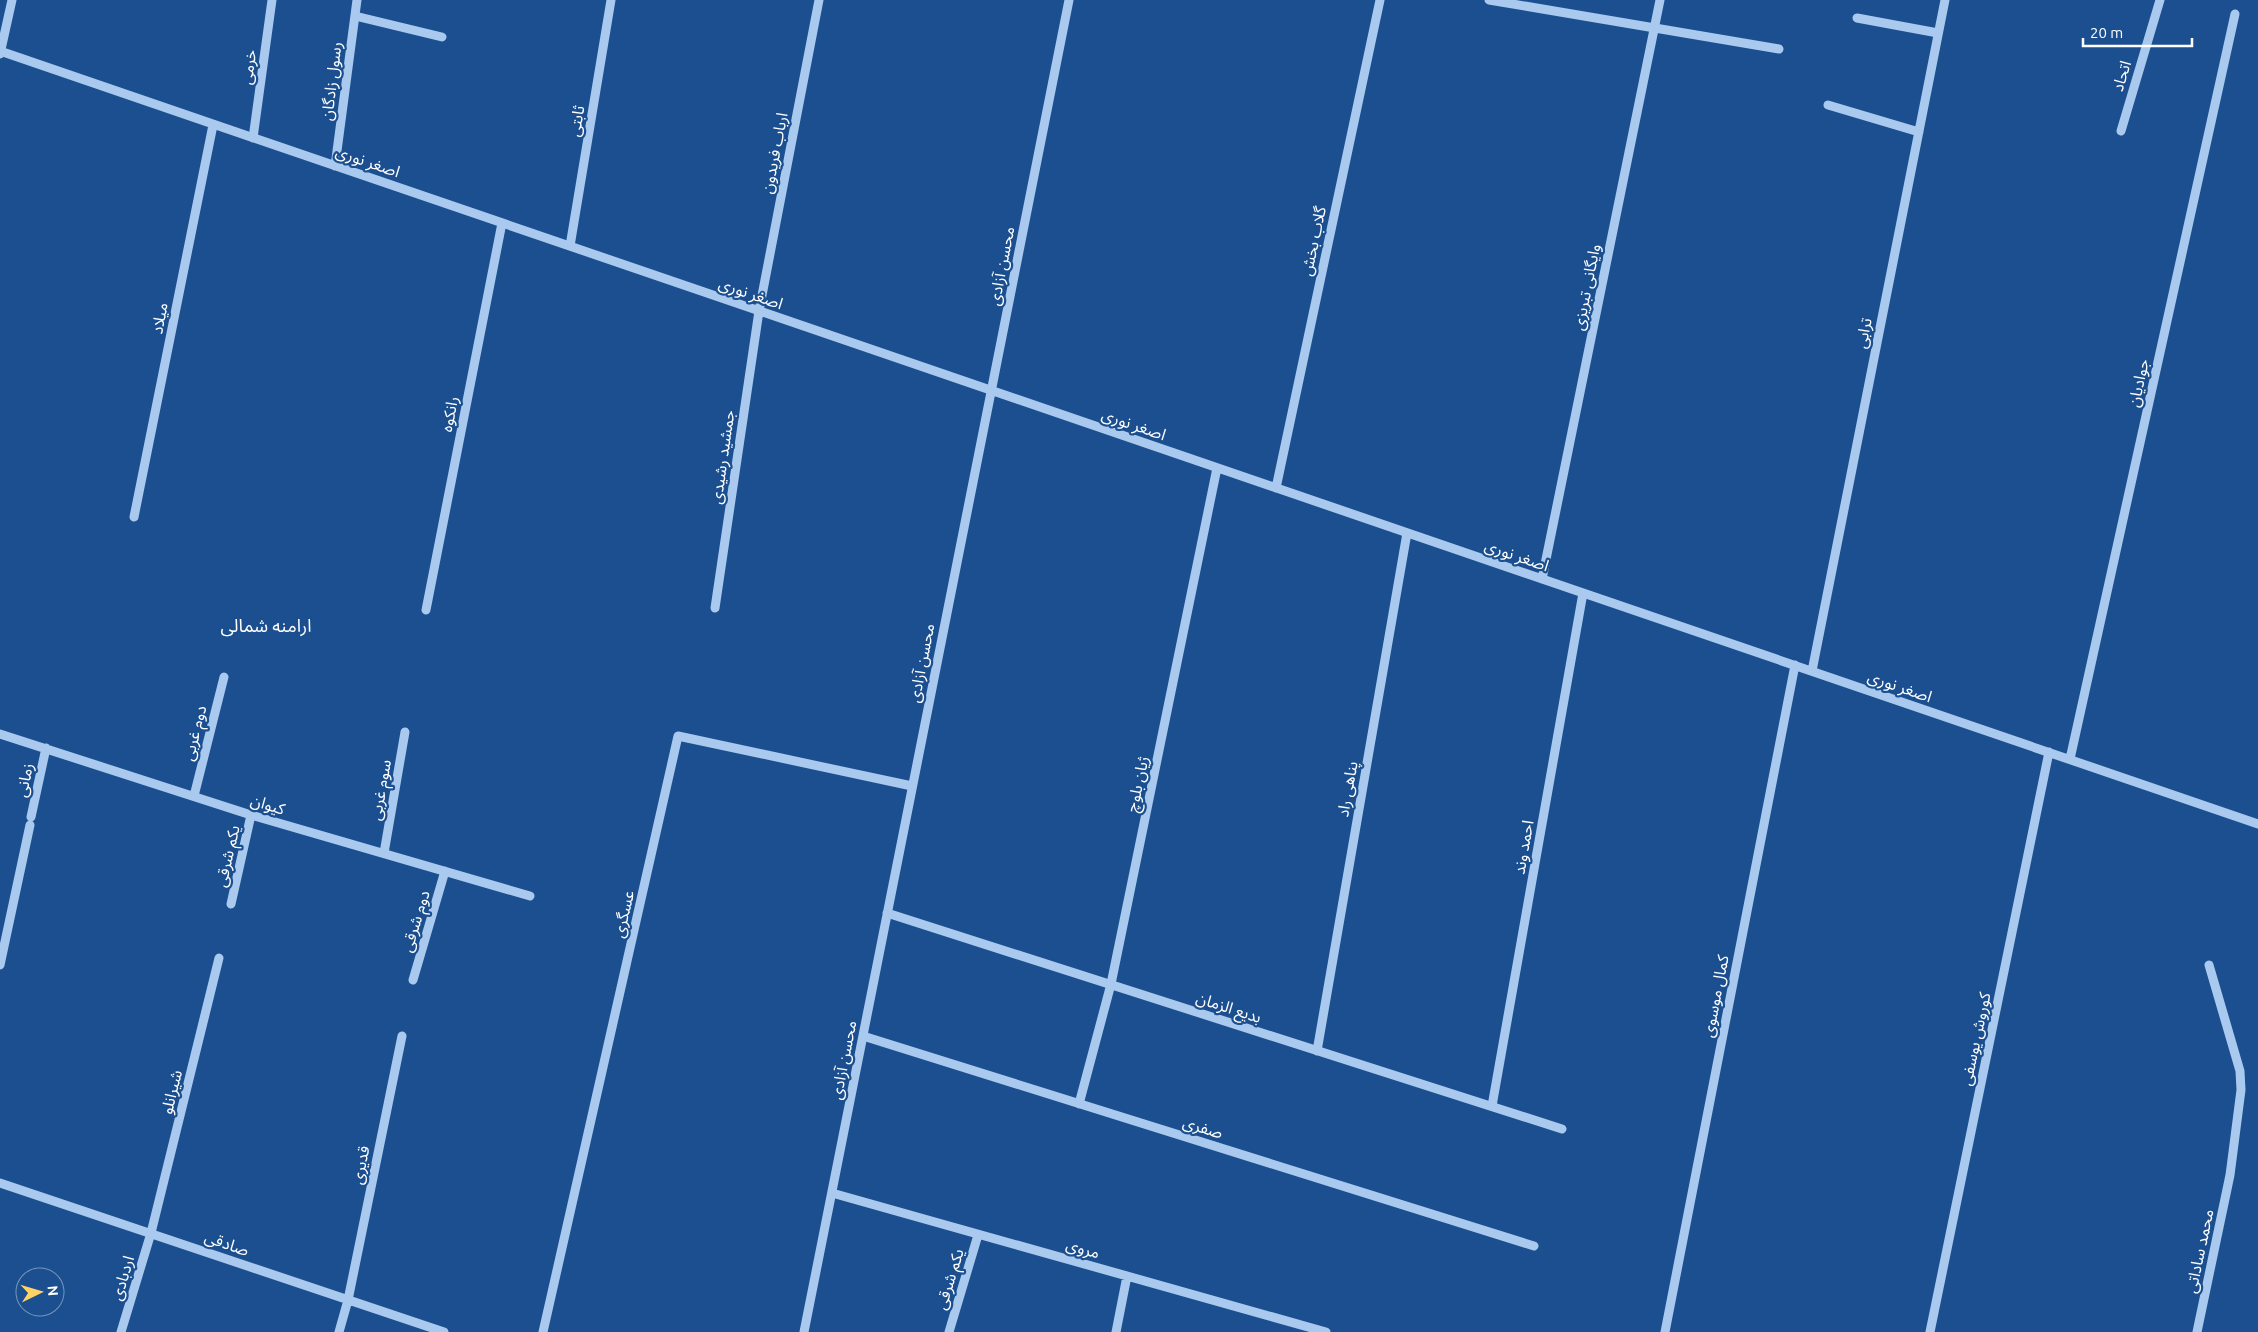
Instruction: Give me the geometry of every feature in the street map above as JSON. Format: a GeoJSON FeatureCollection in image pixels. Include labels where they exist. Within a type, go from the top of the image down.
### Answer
{"type":"FeatureCollection","features":[{"type":"Feature","properties":{"kind":"street"},"geometry":{"type":"LineString","coordinates":[[0,52],[12,0]]}},
{"type":"Feature","properties":{"kind":"street","name":"خرمی"},"geometry":{"type":"LineString","coordinates":[[254,138],[272,0]]}},
{"type":"Feature","properties":{"kind":"street","name":"رسول زادگان"},"geometry":{"type":"LineString","coordinates":[[336,166],[357,0]]}},
{"type":"Feature","properties":{"kind":"street","name":"ثابتی"},"geometry":{"type":"LineString","coordinates":[[570,246],[611,0]]}},
{"type":"Feature","properties":{"kind":"street","name":"ارباب فریدون"},"geometry":{"type":"LineString","coordinates":[[759,312],[819,0]]}},
{"type":"Feature","properties":{"kind":"street","name":"محسن آزادی"},"geometry":{"type":"LineString","coordinates":[[804,1332],[1069,0]]}},
{"type":"Feature","properties":{"kind":"street","name":"گلاب بخش"},"geometry":{"type":"LineString","coordinates":[[1276,488],[1380,0]]}},
{"type":"Feature","properties":{"kind":"street"},"geometry":{"type":"LineString","coordinates":[[1489,0],[1779,49]]}},
{"type":"Feature","properties":{"kind":"street","name":"وایگانی تبریزی"},"geometry":{"type":"LineString","coordinates":[[1542,579],[1660,0]]}},
{"type":"Feature","properties":{"kind":"street","name":"ترابی"},"geometry":{"type":"LineString","coordinates":[[1812,671],[1945,0]]}},
{"type":"Feature","properties":{"kind":"street","name":"اتحاد"},"geometry":{"type":"LineString","coordinates":[[2121,131],[2160,0]]}},
{"type":"Feature","properties":{"kind":"street","name":"جوادیان"},"geometry":{"type":"LineString","coordinates":[[2070,759],[2235,14]]}},
{"type":"Feature","properties":{"kind":"street"},"geometry":{"type":"LineString","coordinates":[[355,16],[442,37]]}},
{"type":"Feature","properties":{"kind":"street"},"geometry":{"type":"LineString","coordinates":[[1857,18],[1938,33]]}},
{"type":"Feature","properties":{"kind":"street","name":"اصغر نوری"},"geometry":{"type":"LineString","coordinates":[[0,52],[2258,824]]}},
{"type":"Feature","properties":{"kind":"street"},"geometry":{"type":"LineString","coordinates":[[1828,105],[1919,132]]}},
{"type":"Feature","properties":{"kind":"street","name":"میلاد"},"geometry":{"type":"LineString","coordinates":[[134,517],[213,125]]}},
{"type":"Feature","properties":{"kind":"street","name":"رانکوه"},"geometry":{"type":"LineString","coordinates":[[426,610],[502,223]]}},
{"type":"Feature","properties":{"kind":"street","name":"جمشید رشیدی"},"geometry":{"type":"LineString","coordinates":[[715,608],[759,312]]}},
{"type":"Feature","properties":{"kind":"street","name":"ژیان بلوچ"},"geometry":{"type":"LineString","coordinates":[[1080,1104],[1111,984],[1217,468]]}},
{"type":"Feature","properties":{"kind":"street","name":"پناهی راد"},"geometry":{"type":"LineString","coordinates":[[1317,1051],[1407,533]]}},
{"type":"Feature","properties":{"kind":"street","name":"احمد وند"},"geometry":{"type":"LineString","coordinates":[[1492,1106],[1583,593]]}},
{"type":"Feature","properties":{"kind":"street","name":"کمال موسوی"},"geometry":{"type":"LineString","coordinates":[[1665,1332],[1795,665]]}},
{"type":"Feature","properties":{"kind":"street","name":"دوم غربی"},"geometry":{"type":"LineString","coordinates":[[194,796],[224,677]]}},
{"type":"Feature","properties":{"kind":"street","name":"سوم غربی"},"geometry":{"type":"LineString","coordinates":[[384,853],[405,732]]}},
{"type":"Feature","properties":{"kind":"street","name":"کیوان"},"geometry":{"type":"LineString","coordinates":[[0,734],[251,815],[530,896]]}},
{"type":"Feature","properties":{"kind":"street","name":"عسگری"},"geometry":{"type":"LineString","coordinates":[[543,1332],[678,736],[912,786]]}},
{"type":"Feature","properties":{"kind":"street","name":"زمانی"},"geometry":{"type":"LineString","coordinates":[[0,965],[46,748]]}},
{"type":"Feature","properties":{"kind":"street","name":"کوروش یوسفی"},"geometry":{"type":"LineString","coordinates":[[1930,1332],[2050,752]]}},
{"type":"Feature","properties":{"kind":"street","name":"یکم شرقی"},"geometry":{"type":"LineString","coordinates":[[231,904],[251,815]]}},
{"type":"Feature","properties":{"kind":"street","name":"دوم شرقی"},"geometry":{"type":"LineString","coordinates":[[413,980],[445,871]]}},
{"type":"Feature","properties":{"kind":"street","name":"بدیع الزمان"},"geometry":{"type":"LineString","coordinates":[[887,913],[1562,1129]]}},
{"type":"Feature","properties":{"kind":"street","name":"شیرانلو"},"geometry":{"type":"LineString","coordinates":[[152,1233],[219,958]]}},
{"type":"Feature","properties":{"kind":"street","name":"محمد ساداتی"},"geometry":{"type":"LineString","coordinates":[[2197,1332],[2230,1175],[2241,1090],[2240,1071],[2209,965]]}},
{"type":"Feature","properties":{"kind":"street","name":"قدیری"},"geometry":{"type":"LineString","coordinates":[[339,1332],[348,1300],[402,1036]]}},
{"type":"Feature","properties":{"kind":"street","name":"صفری"},"geometry":{"type":"LineString","coordinates":[[862,1036],[1534,1246]]}},
{"type":"Feature","properties":{"kind":"street","name":"صادقی"},"geometry":{"type":"LineString","coordinates":[[0,1183],[444,1332]]}},
{"type":"Feature","properties":{"kind":"street","name":"مروی"},"geometry":{"type":"LineString","coordinates":[[832,1194],[1326,1332]]}},
{"type":"Feature","properties":{"kind":"street","name":"اردبادی"},"geometry":{"type":"LineString","coordinates":[[122,1332],[152,1233]]}},
{"type":"Feature","properties":{"kind":"street","name":"یکم شرقی"},"geometry":{"type":"LineString","coordinates":[[949,1332],[978,1235]]}},
{"type":"Feature","properties":{"kind":"street"},"geometry":{"type":"LineString","coordinates":[[1116,1332],[1127,1276]]}},
{"type":"Feature","properties":{"kind":"district","name":"ارامنه شمالی"},"geometry":{"type":"Point","coordinates":[266,625]}}]}
